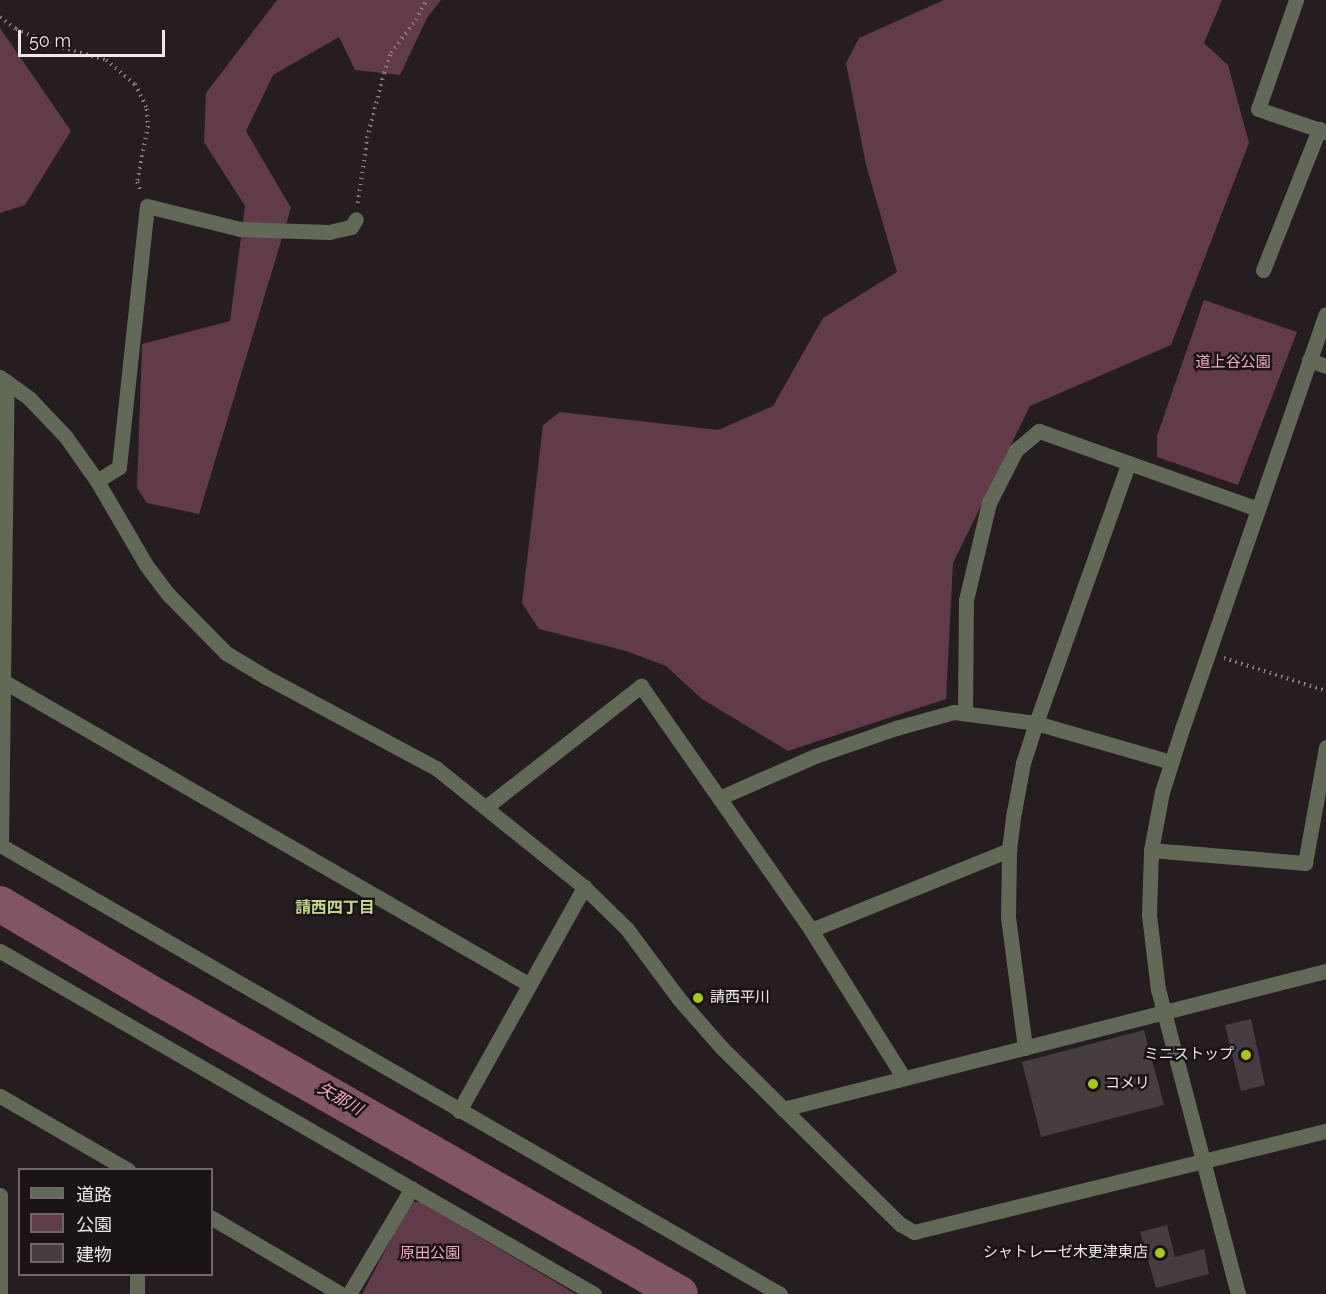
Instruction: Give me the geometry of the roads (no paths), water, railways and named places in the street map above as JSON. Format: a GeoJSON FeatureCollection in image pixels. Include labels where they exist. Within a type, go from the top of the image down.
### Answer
{"type":"FeatureCollection","features":[{"type":"Feature","properties":{"kind":"street"},"geometry":{"type":"LineString","coordinates":[[1263,270],[1323,131],[1258,109],[1296,0]]}},
{"type":"Feature","properties":{"kind":"street"},"geometry":{"type":"LineString","coordinates":[[97,481],[119,467],[147,206],[240,230],[329,232],[351,227],[356,219]]}},
{"type":"Feature","properties":{"kind":"street"},"geometry":{"type":"LineString","coordinates":[[1238,1294],[1164,1012],[1152,953],[1149,914],[1151,850],[1162,792],[1171,762],[1326,314]]}},
{"type":"Feature","properties":{"kind":"street"},"geometry":{"type":"LineString","coordinates":[[1309,360],[1326,366]]}},
{"type":"Feature","properties":{"kind":"street"},"geometry":{"type":"LineString","coordinates":[[4,379],[30,398],[53,421],[97,481],[146,565],[176,603],[226,653],[266,677],[426,762],[486,807],[584,887],[627,929],[679,999],[721,1047],[900,1224],[914,1232],[1326,1131]]}},
{"type":"Feature","properties":{"kind":"street"},"geometry":{"type":"LineString","coordinates":[[4,379],[0,846],[780,1294]]}},
{"type":"Feature","properties":{"kind":"street"},"geometry":{"type":"LineString","coordinates":[[965,713],[966,600],[989,503],[1016,450],[1039,431],[1258,509]]}},
{"type":"Feature","properties":{"kind":"street"},"geometry":{"type":"LineString","coordinates":[[1025,1048],[1008,917],[1009,850],[1023,763],[1128,464]]}},
{"type":"Feature","properties":{"kind":"street"},"geometry":{"type":"LineString","coordinates":[[3,681],[530,985]]}},
{"type":"Feature","properties":{"kind":"street"},"geometry":{"type":"LineString","coordinates":[[486,807],[641,686],[811,930],[904,1078]]}},
{"type":"Feature","properties":{"kind":"street"},"geometry":{"type":"LineString","coordinates":[[719,798],[825,752],[896,728],[954,712],[1036,723],[1171,762]]}},
{"type":"Feature","properties":{"kind":"street"},"geometry":{"type":"LineString","coordinates":[[1151,850],[1305,863],[1326,747]]}},
{"type":"Feature","properties":{"kind":"street"},"geometry":{"type":"LineString","coordinates":[[811,930],[1009,850]]}},
{"type":"Feature","properties":{"kind":"street"},"geometry":{"type":"LineString","coordinates":[[459,1111],[584,887]]}},
{"type":"Feature","properties":{"kind":"street"},"geometry":{"type":"LineString","coordinates":[[0,951],[594,1294]]}},
{"type":"Feature","properties":{"kind":"street"},"geometry":{"type":"LineString","coordinates":[[783,1108],[1326,971]]}},
{"type":"Feature","properties":{"kind":"street"},"geometry":{"type":"LineString","coordinates":[[0,1096],[125,1168]]}},
{"type":"Feature","properties":{"kind":"street"},"geometry":{"type":"LineString","coordinates":[[349,1294],[412,1188]]}},
{"type":"Feature","properties":{"kind":"street"},"geometry":{"type":"LineString","coordinates":[[0,1195],[0,1294]]}},
{"type":"Feature","properties":{"kind":"street"},"geometry":{"type":"LineString","coordinates":[[213,1219],[341,1294]]}},
{"type":"Feature","properties":{"kind":"street"},"geometry":{"type":"LineString","coordinates":[[137,1276],[137,1294]]}},
{"type":"Feature","properties":{"kind":"waterway","name":"矢那川"},"geometry":{"type":"LineString","coordinates":[[0,904],[159,998],[680,1294]]}},
{"type":"Feature","properties":{"kind":"place","name":"請西平川"},"geometry":{"type":"Point","coordinates":[698,998]}},
{"type":"Feature","properties":{"kind":"place","name":"ミニストップ"},"geometry":{"type":"Point","coordinates":[1246,1055]}},
{"type":"Feature","properties":{"kind":"place","name":"コメリ"},"geometry":{"type":"Point","coordinates":[1093,1084]}},
{"type":"Feature","properties":{"kind":"place","name":"シャトレーゼ木更津東店"},"geometry":{"type":"Point","coordinates":[1160,1253]}},
{"type":"Feature","properties":{"kind":"district","name":"請西四丁目"},"geometry":{"type":"Point","coordinates":[335,908]}},
{"type":"Feature","properties":{"kind":"park label","name":"道上谷公園"},"geometry":{"type":"Point","coordinates":[1233,363]}},
{"type":"Feature","properties":{"kind":"park label","name":"原田公園"},"geometry":{"type":"Point","coordinates":[430,1254]}}]}
